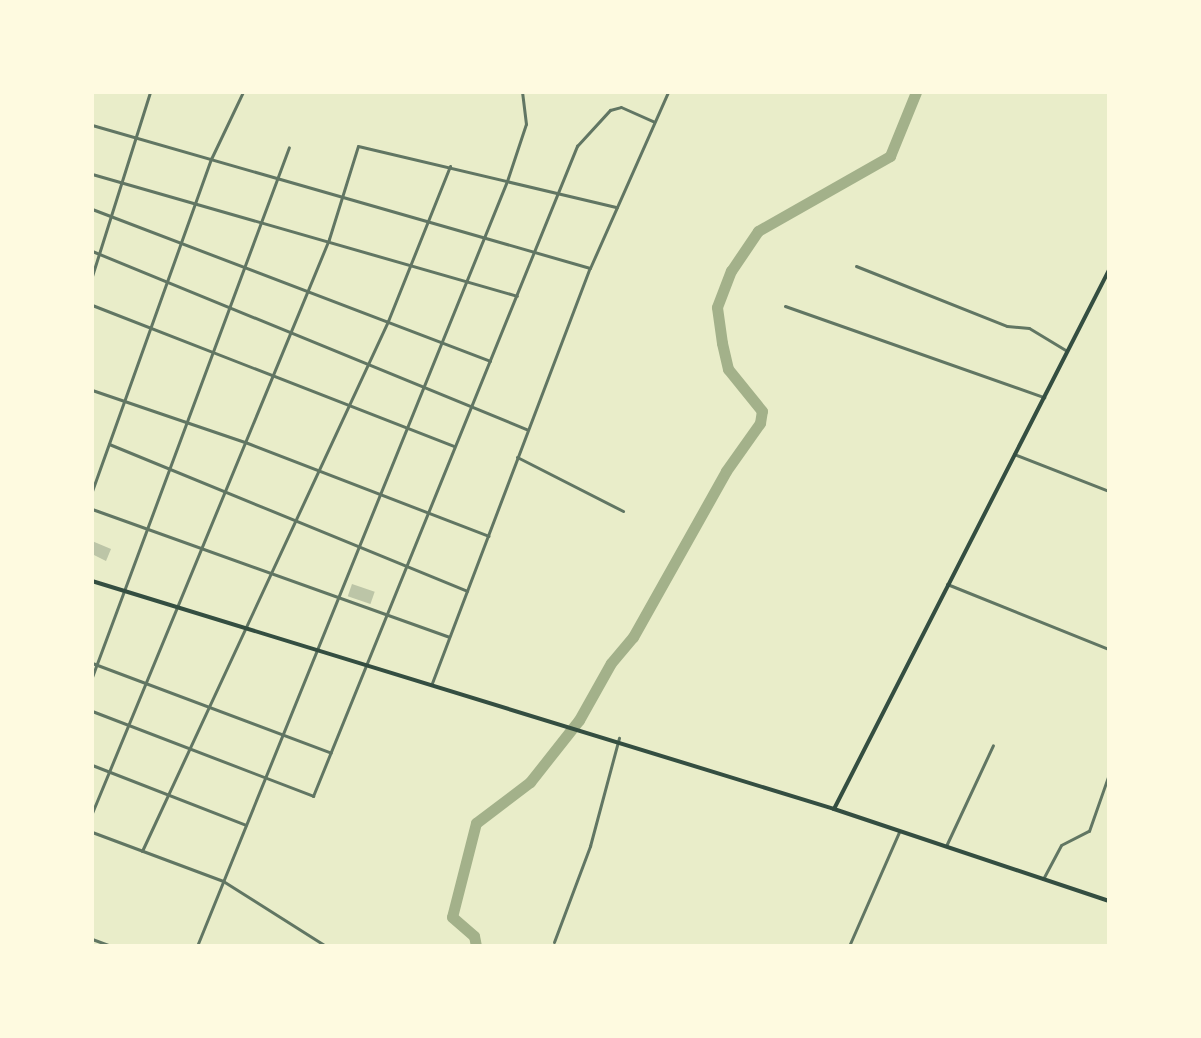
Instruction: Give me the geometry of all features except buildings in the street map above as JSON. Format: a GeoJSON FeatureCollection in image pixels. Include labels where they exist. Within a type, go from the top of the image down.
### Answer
{"type":"FeatureCollection","features":[{"type":"Feature","properties":{"kind":"main road"},"geometry":{"type":"LineString","coordinates":[[834,809],[1109,270]]}},
{"type":"Feature","properties":{"kind":"main road"},"geometry":{"type":"LineString","coordinates":[[92,581],[619,738],[1109,901]]}},
{"type":"Feature","properties":{"kind":"street"},"geometry":{"type":"LineString","coordinates":[[92,276],[150,92]]}},
{"type":"Feature","properties":{"kind":"street"},"geometry":{"type":"LineString","coordinates":[[92,491],[211,159],[243,92]]}},
{"type":"Feature","properties":{"kind":"street"},"geometry":{"type":"LineString","coordinates":[[197,946],[357,546],[408,427],[482,236],[507,181],[526,124],[522,92]]}},
{"type":"Feature","properties":{"kind":"street"},"geometry":{"type":"LineString","coordinates":[[432,683],[590,268],[668,92]]}},
{"type":"Feature","properties":{"kind":"street"},"geometry":{"type":"LineString","coordinates":[[92,711],[313,796],[577,146],[610,110],[621,107],[654,122]]}},
{"type":"Feature","properties":{"kind":"street"},"geometry":{"type":"LineString","coordinates":[[92,125],[590,268]]}},
{"type":"Feature","properties":{"kind":"street"},"geometry":{"type":"LineString","coordinates":[[92,813],[204,549],[329,239],[358,146],[507,181],[560,190],[617,207]]}},
{"type":"Feature","properties":{"kind":"street"},"geometry":{"type":"LineString","coordinates":[[92,677],[94,664],[148,529],[289,147]]}},
{"type":"Feature","properties":{"kind":"street"},"geometry":{"type":"LineString","coordinates":[[142,851],[388,321],[450,166]]}},
{"type":"Feature","properties":{"kind":"street"},"geometry":{"type":"LineString","coordinates":[[92,174],[329,239],[517,296]]}},
{"type":"Feature","properties":{"kind":"street"},"geometry":{"type":"LineString","coordinates":[[92,209],[490,361]]}},
{"type":"Feature","properties":{"kind":"street"},"geometry":{"type":"LineString","coordinates":[[92,251],[527,429]]}},
{"type":"Feature","properties":{"kind":"street"},"geometry":{"type":"LineString","coordinates":[[856,266],[1007,326],[1029,328],[1067,351]]}},
{"type":"Feature","properties":{"kind":"street"},"geometry":{"type":"LineString","coordinates":[[92,305],[454,447]]}},
{"type":"Feature","properties":{"kind":"street"},"geometry":{"type":"LineString","coordinates":[[785,306],[1044,397]]}},
{"type":"Feature","properties":{"kind":"street"},"geometry":{"type":"LineString","coordinates":[[92,390],[245,442],[488,536]]}},
{"type":"Feature","properties":{"kind":"street"},"geometry":{"type":"LineString","coordinates":[[109,444],[467,591]]}},
{"type":"Feature","properties":{"kind":"street"},"geometry":{"type":"LineString","coordinates":[[1014,454],[1109,491]]}},
{"type":"Feature","properties":{"kind":"street"},"geometry":{"type":"LineString","coordinates":[[517,457],[623,511]]}},
{"type":"Feature","properties":{"kind":"street"},"geometry":{"type":"LineString","coordinates":[[92,509],[449,637]]}},
{"type":"Feature","properties":{"kind":"street"},"geometry":{"type":"LineString","coordinates":[[947,584],[1109,649]]}},
{"type":"Feature","properties":{"kind":"street"},"geometry":{"type":"LineString","coordinates":[[94,664],[331,753]]}},
{"type":"Feature","properties":{"kind":"street"},"geometry":{"type":"LineString","coordinates":[[554,942],[590,846],[619,738]]}},
{"type":"Feature","properties":{"kind":"street"},"geometry":{"type":"LineString","coordinates":[[946,846],[993,745]]}},
{"type":"Feature","properties":{"kind":"street"},"geometry":{"type":"LineString","coordinates":[[92,765],[246,825]]}},
{"type":"Feature","properties":{"kind":"street"},"geometry":{"type":"LineString","coordinates":[[1043,879],[1061,845],[1089,831],[1109,774]]}},
{"type":"Feature","properties":{"kind":"street"},"geometry":{"type":"LineString","coordinates":[[849,946],[899,831]]}},
{"type":"Feature","properties":{"kind":"street"},"geometry":{"type":"LineString","coordinates":[[92,832],[223,881],[326,946]]}},
{"type":"Feature","properties":{"kind":"street"},"geometry":{"type":"LineString","coordinates":[[92,939],[111,946]]}},
{"type":"Feature","properties":{"kind":"waterway"},"geometry":{"type":"LineString","coordinates":[[476,946],[474,936],[452,917],[476,823],[530,782],[579,720],[611,663],[633,637],[726,471],[760,423],[762,411],[728,369],[722,343],[717,307],[731,271],[758,231],[890,156],[916,92]]}}]}
